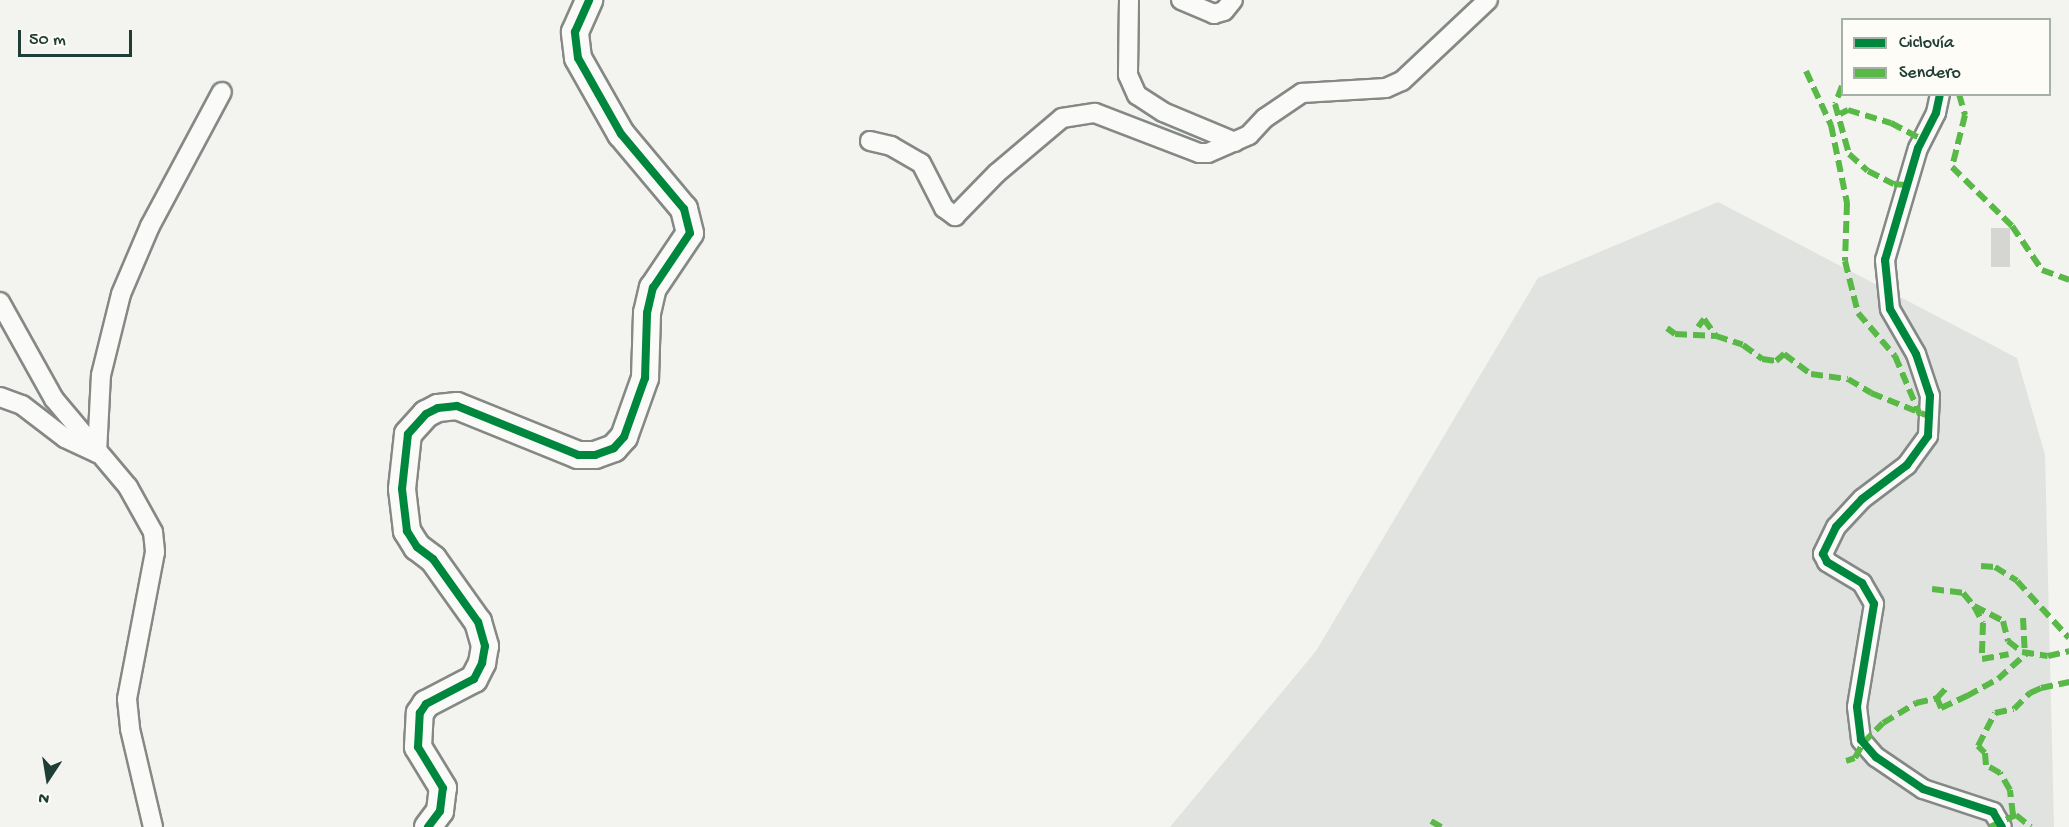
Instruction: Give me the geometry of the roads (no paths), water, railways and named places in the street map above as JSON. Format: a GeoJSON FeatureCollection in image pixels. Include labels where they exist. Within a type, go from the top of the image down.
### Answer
{"type":"FeatureCollection","features":[{"type":"Feature","properties":{"kind":"street"},"geometry":{"type":"LineString","coordinates":[[428,827],[440,811],[443,788],[418,747],[420,713],[426,704],[474,679],[482,663],[485,646],[478,622],[433,559],[417,547],[407,531],[402,489],[408,434],[426,414],[438,408],[457,406],[578,455],[594,455],[614,448],[624,437],[640,399],[645,378],[647,313],[654,288],[690,233],[684,208],[621,134],[578,58],[575,32],[589,0]]}},
{"type":"Feature","properties":{"kind":"street"},"geometry":{"type":"LineString","coordinates":[[1129,0],[1128,75],[1137,95],[1163,112],[1235,142]]}},
{"type":"Feature","properties":{"kind":"street"},"geometry":{"type":"LineString","coordinates":[[1181,0],[1214,14],[1224,11],[1233,0]]}},
{"type":"Feature","properties":{"kind":"street"},"geometry":{"type":"LineString","coordinates":[[870,141],[891,146],[921,163],[945,208],[955,216],[997,173],[1062,118],[1080,113],[1113,118],[1199,153],[1235,142],[1302,93],[1386,88],[1402,81],[1488,0]]}},
{"type":"Feature","properties":{"kind":"street"},"geometry":{"type":"LineString","coordinates":[[97,453],[101,375],[121,294],[150,226],[222,92]]}},
{"type":"Feature","properties":{"kind":"street"},"geometry":{"type":"LineString","coordinates":[[1940,96],[1936,113],[1915,158],[1885,260],[1890,309],[1916,354],[1930,396],[1929,436],[1907,465],[1862,499],[1838,525],[1823,554],[1827,562],[1862,583],[1874,604],[1857,707],[1861,740],[1876,757],[1923,789],[1993,812],[2002,827]]}},
{"type":"Feature","properties":{"kind":"street"},"geometry":{"type":"LineString","coordinates":[[0,302],[54,399],[97,453],[128,487],[153,532],[155,552],[127,699],[130,729],[153,827]]}},
{"type":"Feature","properties":{"kind":"street"},"geometry":{"type":"LineString","coordinates":[[0,397],[29,409],[65,438],[97,453]]}}]}
